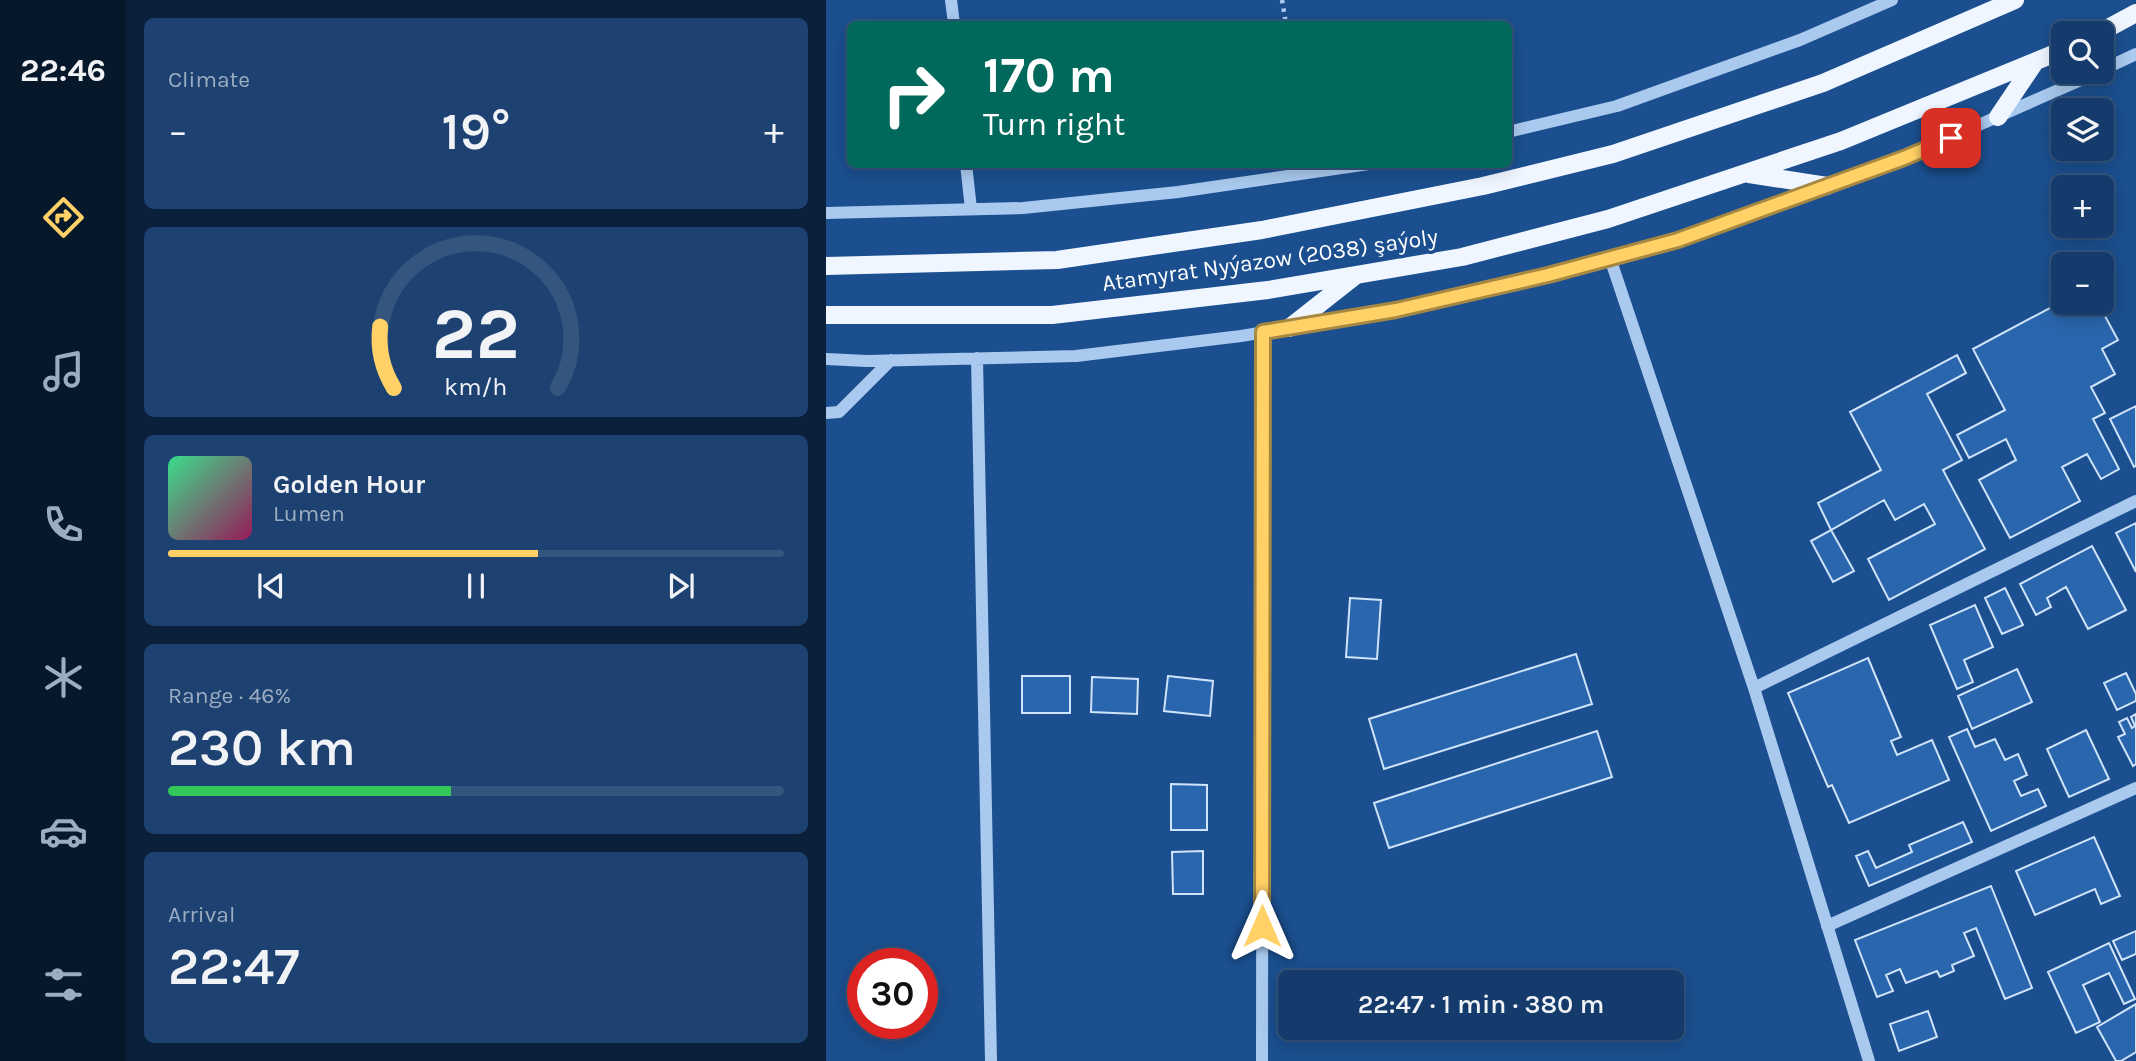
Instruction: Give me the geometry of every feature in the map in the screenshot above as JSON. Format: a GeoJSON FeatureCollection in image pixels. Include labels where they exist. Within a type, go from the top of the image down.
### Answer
{"type":"FeatureCollection","features":[{"type":"Feature","properties":{"kind":"main road","name":"Atamyrat Nyýazow (2038) şaýoly"},"geometry":{"type":"LineString","coordinates":[[826,267],[1057,260],[1262,230],[1483,186],[1613,154],[1823,83],[2015,0]]}},
{"type":"Feature","properties":{"kind":"main road"},"geometry":{"type":"LineString","coordinates":[[2114,25],[2136,13]]}},
{"type":"Feature","properties":{"kind":"main road","name":"Atamyrat Nyýazow (2038) şaýoly"},"geometry":{"type":"LineString","coordinates":[[826,315],[1052,315],[1268,290],[1462,257],[1595,222],[1841,141],[2051,55]]}},
{"type":"Feature","properties":{"kind":"main road"},"geometry":{"type":"LineString","coordinates":[[1997,117],[2035,62]]}},
{"type":"Feature","properties":{"kind":"main road"},"geometry":{"type":"LineString","coordinates":[[1745,173],[1827,186]]}},
{"type":"Feature","properties":{"kind":"main road"},"geometry":{"type":"LineString","coordinates":[[1289,328],[1357,275]]}},
{"type":"Feature","properties":{"kind":"street"},"geometry":{"type":"LineString","coordinates":[[951,0],[954,21]]}},
{"type":"Feature","properties":{"kind":"street"},"geometry":{"type":"LineString","coordinates":[[1512,131],[1617,106],[1800,40],[1892,0]]}},
{"type":"Feature","properties":{"kind":"street"},"geometry":{"type":"LineString","coordinates":[[2114,64],[2136,54]]}},
{"type":"Feature","properties":{"kind":"street"},"geometry":{"type":"LineString","coordinates":[[826,359],[1076,356],[1263,332],[1396,310],[1678,240],[1904,158],[2071,84]]}},
{"type":"Feature","properties":{"kind":"street"},"geometry":{"type":"LineString","coordinates":[[967,168],[971,209]]}},
{"type":"Feature","properties":{"kind":"street"},"geometry":{"type":"LineString","coordinates":[[826,213],[1023,208],[1178,192],[1343,168]]}},
{"type":"Feature","properties":{"kind":"street"},"geometry":{"type":"LineString","coordinates":[[1610,258],[1754,688],[1870,1061]]}},
{"type":"Feature","properties":{"kind":"street"},"geometry":{"type":"LineString","coordinates":[[1262,1061],[1263,332]]}},
{"type":"Feature","properties":{"kind":"street"},"geometry":{"type":"LineString","coordinates":[[977,358],[991,1061]]}},
{"type":"Feature","properties":{"kind":"street"},"geometry":{"type":"LineString","coordinates":[[826,414],[839,412],[891,360]]}},
{"type":"Feature","properties":{"kind":"street"},"geometry":{"type":"LineString","coordinates":[[1754,688],[2136,501]]}},
{"type":"Feature","properties":{"kind":"street"},"geometry":{"type":"LineString","coordinates":[[1828,926],[2136,788]]}},
{"type":"Feature","properties":{"kind":"path"},"geometry":{"type":"LineString","coordinates":[[1282,0],[1286,21]]}},
{"type":"Feature","properties":{"kind":"building"},"geometry":{"type":"Polygon","coordinates":[[[2051,307],[2051,315],[2104,315],[2118,340],[2102,349],[2115,374],[2091,387],[2105,413],[2093,419],[2119,469],[2101,479],[2087,454],[2062,467],[2080,501],[2010,538],[1979,480],[2016,460],[2006,439],[1969,458],[1957,435],[2005,410],[1973,349],[2051,307]]]}},
{"type":"Feature","properties":{"kind":"building"},"geometry":{"type":"Polygon","coordinates":[[[1957,355],[1966,373],[1927,394],[1962,460],[1943,470],[1985,549],[1889,600],[1868,559],[1935,524],[1924,504],[1895,520],[1884,500],[1831,530],[1818,503],[1881,470],[1850,412],[1957,355]]]}},
{"type":"Feature","properties":{"kind":"building"},"geometry":{"type":"Polygon","coordinates":[[[2136,406],[2136,466],[2134,467],[2110,419],[2136,406]]]}},
{"type":"Feature","properties":{"kind":"building"},"geometry":{"type":"Polygon","coordinates":[[[2136,523],[2136,572],[2116,533],[2136,523]]]}},
{"type":"Feature","properties":{"kind":"building"},"geometry":{"type":"Polygon","coordinates":[[[1831,530],[1854,571],[1833,582],[1811,541],[1831,530]]]}},
{"type":"Feature","properties":{"kind":"building"},"geometry":{"type":"Polygon","coordinates":[[[2092,546],[2126,610],[2088,629],[2066,587],[2047,598],[2051,607],[2036,615],[2020,584],[2092,546]]]}},
{"type":"Feature","properties":{"kind":"building"},"geometry":{"type":"Polygon","coordinates":[[[2005,588],[2023,625],[2002,634],[1985,598],[2005,588]]]}},
{"type":"Feature","properties":{"kind":"building"},"geometry":{"type":"Polygon","coordinates":[[[1350,598],[1381,600],[1377,659],[1346,657],[1350,598]]]}},
{"type":"Feature","properties":{"kind":"building"},"geometry":{"type":"Polygon","coordinates":[[[1975,605],[1993,647],[1964,660],[1973,682],[1957,689],[1930,625],[1975,605]]]}},
{"type":"Feature","properties":{"kind":"building"},"geometry":{"type":"Polygon","coordinates":[[[1576,654],[1592,704],[1384,769],[1369,719],[1576,654]]]}},
{"type":"Feature","properties":{"kind":"building"},"geometry":{"type":"Polygon","coordinates":[[[1868,658],[1901,737],[1891,741],[1897,755],[1932,740],[1949,780],[1849,823],[1832,785],[1828,787],[1788,693],[1868,658]]]}},
{"type":"Feature","properties":{"kind":"building"},"geometry":{"type":"Polygon","coordinates":[[[2017,669],[2032,702],[1972,729],[1958,696],[2017,669]]]}},
{"type":"Feature","properties":{"kind":"building"},"geometry":{"type":"Polygon","coordinates":[[[2126,673],[2136,694],[2136,701],[2117,710],[2104,683],[2126,673]]]}},
{"type":"Feature","properties":{"kind":"building"},"geometry":{"type":"Polygon","coordinates":[[[1022,676],[1070,676],[1070,713],[1022,713],[1022,676]]]}},
{"type":"Feature","properties":{"kind":"building"},"geometry":{"type":"Polygon","coordinates":[[[1168,676],[1213,681],[1210,716],[1164,711],[1168,676]]]}},
{"type":"Feature","properties":{"kind":"building"},"geometry":{"type":"Polygon","coordinates":[[[1092,677],[1138,679],[1137,714],[1091,712],[1092,677]]]}},
{"type":"Feature","properties":{"kind":"building"},"geometry":{"type":"Polygon","coordinates":[[[2136,714],[2136,764],[2133,766],[2118,737],[2125,734],[2119,722],[2127,718],[2132,728],[2135,726],[2131,717],[2136,714]]]}},
{"type":"Feature","properties":{"kind":"building"},"geometry":{"type":"Polygon","coordinates":[[[1967,729],[1975,747],[1995,739],[2005,760],[2018,754],[2027,775],[2014,781],[2021,796],[2038,789],[2046,806],[1991,831],[1949,737],[1967,729]]]}},
{"type":"Feature","properties":{"kind":"building"},"geometry":{"type":"Polygon","coordinates":[[[2086,730],[2109,779],[2069,797],[2047,749],[2086,730]]]}},
{"type":"Feature","properties":{"kind":"building"},"geometry":{"type":"Polygon","coordinates":[[[1597,731],[1612,777],[1389,848],[1374,803],[1597,731]]]}},
{"type":"Feature","properties":{"kind":"building"},"geometry":{"type":"Polygon","coordinates":[[[1171,784],[1207,785],[1207,830],[1171,830],[1171,784]]]}},
{"type":"Feature","properties":{"kind":"building"},"geometry":{"type":"Polygon","coordinates":[[[1963,822],[1972,842],[1869,886],[1856,856],[1868,851],[1876,868],[1912,852],[1909,845],[1963,822]]]}},
{"type":"Feature","properties":{"kind":"building"},"geometry":{"type":"Polygon","coordinates":[[[2094,837],[2120,896],[2101,904],[2095,889],[2035,915],[2016,871],[2094,837]]]}},
{"type":"Feature","properties":{"kind":"building"},"geometry":{"type":"Polygon","coordinates":[[[1203,851],[1203,894],[1173,894],[1172,852],[1203,851]]]}},
{"type":"Feature","properties":{"kind":"building"},"geometry":{"type":"Polygon","coordinates":[[[1991,886],[2032,988],[2005,999],[1976,928],[1964,933],[1974,956],[1952,965],[1954,971],[1940,977],[1937,971],[1906,983],[1900,969],[1886,975],[1893,991],[1877,997],[1855,940],[1991,886]]]}},
{"type":"Feature","properties":{"kind":"building"},"geometry":{"type":"Polygon","coordinates":[[[2136,931],[2136,954],[2122,960],[2113,941],[2136,931]]]}},
{"type":"Feature","properties":{"kind":"building"},"geometry":{"type":"Polygon","coordinates":[[[2109,943],[2135,999],[2124,1004],[2109,973],[2083,985],[2100,1022],[2076,1033],[2048,972],[2109,943]]]}},
{"type":"Feature","properties":{"kind":"building"},"geometry":{"type":"Polygon","coordinates":[[[2136,1004],[2136,1052],[2116,1061],[2097,1027],[2136,1004]]]}},
{"type":"Feature","properties":{"kind":"building"},"geometry":{"type":"Polygon","coordinates":[[[1928,1011],[1937,1037],[1899,1051],[1890,1024],[1928,1011]]]}},
{"type":"Feature","properties":{"kind":"route"},"geometry":{"type":"LineString","coordinates":[[1262,926],[1263,332],[1396,310],[1548,275],[1678,240],[1904,158],[1951,138]]}}]}
